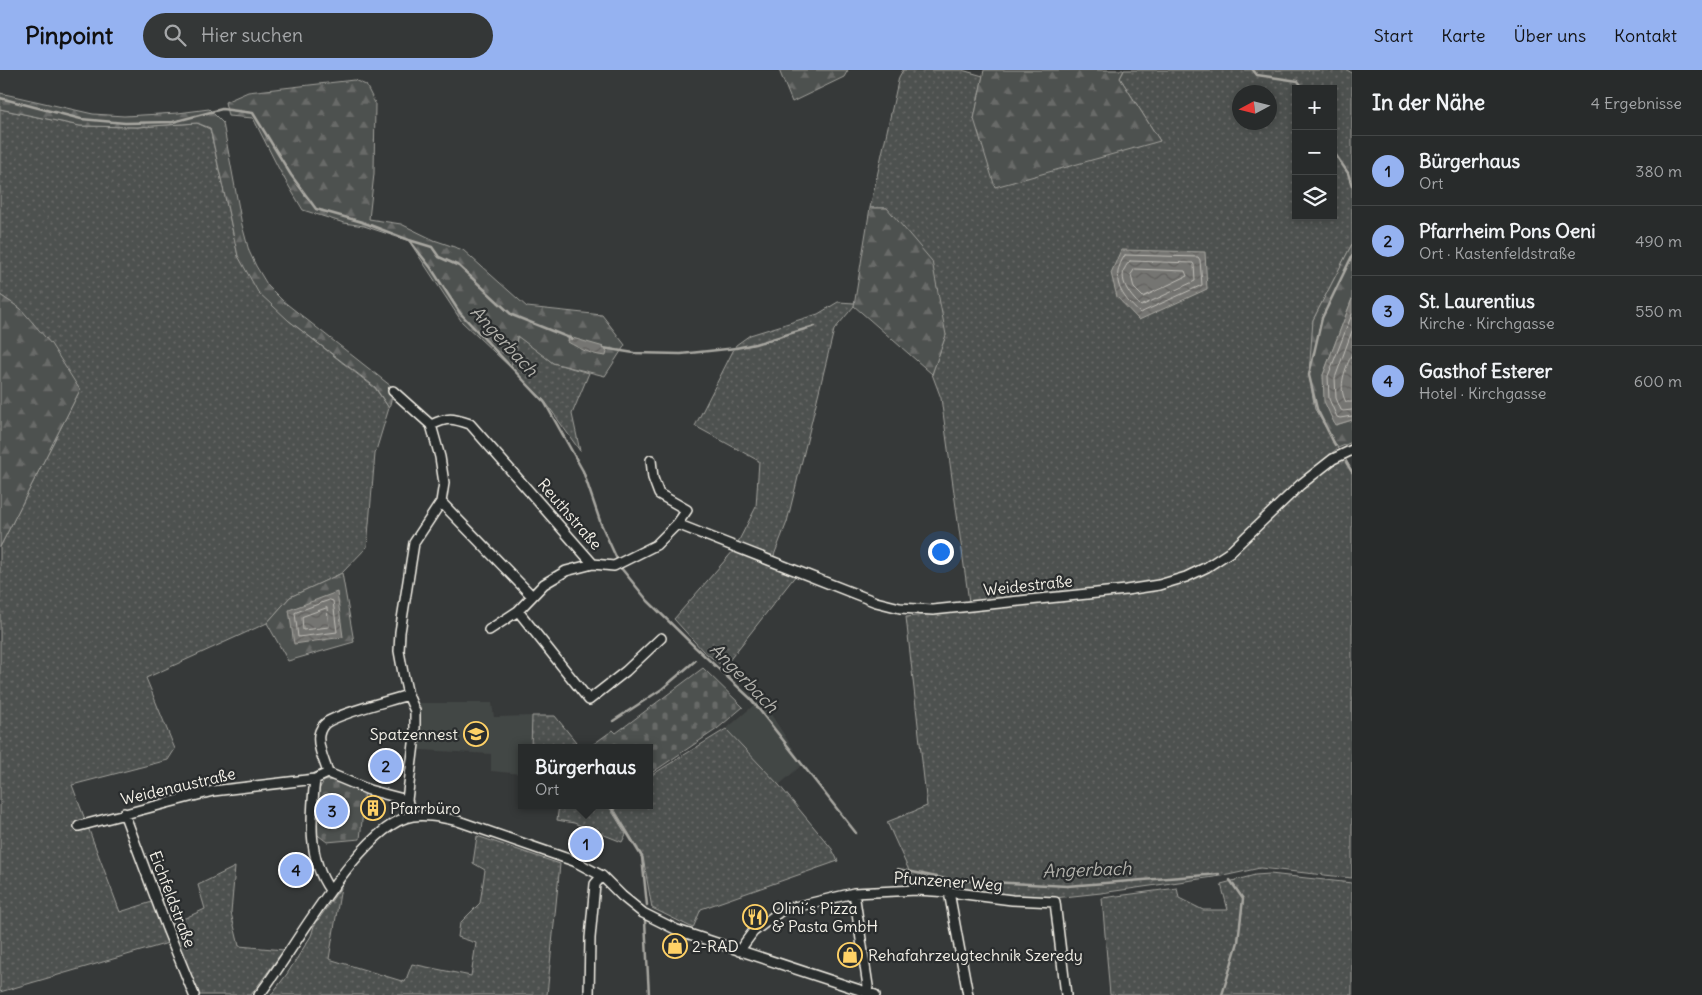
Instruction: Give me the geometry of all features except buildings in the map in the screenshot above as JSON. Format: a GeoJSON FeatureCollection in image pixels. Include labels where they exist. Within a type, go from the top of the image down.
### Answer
{"type":"FeatureCollection","features":[{"type":"Feature","properties":{"kind":"street"},"geometry":{"type":"LineString","coordinates":[[393,391],[431,425],[440,457],[444,483],[441,502],[414,543],[400,632],[399,651],[408,695],[415,711],[415,736],[407,800],[412,816]]}},
{"type":"Feature","properties":{"kind":"street","name":"Reuthstraße"},"geometry":{"type":"LineString","coordinates":[[431,425],[452,418],[470,424],[593,564],[614,566],[625,562],[656,545],[677,524]]}},
{"type":"Feature","properties":{"kind":"street","name":"Weidestraße"},"geometry":{"type":"LineString","coordinates":[[677,524],[869,600],[900,608],[934,610],[1126,590],[1159,585],[1186,577],[1207,567],[1230,552],[1300,485],[1333,459],[1352,450]]}},
{"type":"Feature","properties":{"kind":"street"},"geometry":{"type":"LineString","coordinates":[[651,460],[653,478],[659,494],[687,510],[677,524]]}},
{"type":"Feature","properties":{"kind":"street"},"geometry":{"type":"LineString","coordinates":[[441,502],[532,596]]}},
{"type":"Feature","properties":{"kind":"street"},"geometry":{"type":"LineString","coordinates":[[489,630],[518,611],[544,584],[566,571],[593,564]]}},
{"type":"Feature","properties":{"kind":"street"},"geometry":{"type":"LineString","coordinates":[[518,611],[589,700],[626,671],[661,638]]}},
{"type":"Feature","properties":{"kind":"street"},"geometry":{"type":"LineString","coordinates":[[407,800],[369,790],[328,773],[319,736],[326,723],[408,695]]}},
{"type":"Feature","properties":{"kind":"street","name":"Weidenaustraße"},"geometry":{"type":"LineString","coordinates":[[79,826],[212,791],[315,779],[328,773]]}},
{"type":"Feature","properties":{"kind":"street"},"geometry":{"type":"LineString","coordinates":[[315,779],[312,814],[314,846],[322,880],[330,890]]}},
{"type":"Feature","properties":{"kind":"street","name":"Eichfeldstraße"},"geometry":{"type":"LineString","coordinates":[[124,813],[194,995]]}},
{"type":"Feature","properties":{"kind":"street"},"geometry":{"type":"LineString","coordinates":[[259,995],[330,890],[357,858],[380,834],[412,816],[439,816],[458,821],[574,861],[602,876],[643,913],[677,930],[871,993]]}},
{"type":"Feature","properties":{"kind":"street"},"geometry":{"type":"LineString","coordinates":[[589,995],[590,938],[595,884],[602,876]]}},
{"type":"Feature","properties":{"kind":"street","name":"Pfunzener Weg"},"geometry":{"type":"LineString","coordinates":[[739,951],[753,932],[782,910],[854,893],[917,890],[1012,900],[1055,902],[1066,995]]}},
{"type":"Feature","properties":{"kind":"street"},"geometry":{"type":"LineString","coordinates":[[949,892],[968,995]]}},
{"type":"Feature","properties":{"kind":"street"},"geometry":{"type":"LineString","coordinates":[[854,893],[868,986],[871,993]]}},
{"type":"Feature","properties":{"kind":"shaded area"},"geometry":{"type":"Polygon","coordinates":[[[761,699],[803,764],[779,785],[726,729],[761,699]]]}},
{"type":"Feature","properties":{"kind":"shaded area","name":"Spatzennest"},"geometry":{"type":"Polygon","coordinates":[[[420,703],[492,703],[494,717],[532,716],[531,744],[518,744],[518,774],[491,771],[491,754],[420,750],[420,703]]]}},
{"type":"Feature","properties":{"kind":"green space"},"geometry":{"type":"Polygon","coordinates":[[[779,70],[848,70],[844,77],[792,102],[779,70]]]}},
{"type":"Feature","properties":{"kind":"green space"},"geometry":{"type":"Polygon","coordinates":[[[903,70],[962,70],[983,76],[974,119],[1160,141],[1120,78],[1124,70],[1347,70],[1352,73],[1352,244],[1313,320],[1315,409],[1338,448],[1222,552],[1201,566],[1175,577],[1151,583],[969,602],[941,398],[932,374],[946,335],[887,208],[870,208],[899,77],[903,70]]]}},
{"type":"Feature","properties":{"kind":"green space"},"geometry":{"type":"Polygon","coordinates":[[[984,70],[1124,70],[1120,78],[1160,141],[995,187],[974,119],[984,70]]]}},
{"type":"Feature","properties":{"kind":"green space"},"geometry":{"type":"Polygon","coordinates":[[[354,80],[366,85],[375,103],[374,174],[369,219],[401,224],[434,240],[463,250],[527,307],[602,315],[625,345],[605,376],[553,363],[517,336],[515,356],[510,367],[462,322],[409,241],[364,226],[344,223],[303,210],[281,173],[253,118],[228,116],[225,102],[248,92],[354,80]]]}},
{"type":"Feature","properties":{"kind":"green space"},"geometry":{"type":"Polygon","coordinates":[[[0,93],[93,114],[124,116],[209,109],[223,123],[242,225],[249,251],[268,286],[283,301],[396,390],[393,393],[389,408],[375,387],[288,320],[258,292],[238,256],[210,128],[197,123],[137,127],[80,126],[0,109],[0,93]]]}},
{"type":"Feature","properties":{"kind":"green space"},"geometry":{"type":"Polygon","coordinates":[[[0,109],[80,126],[137,127],[197,123],[210,129],[238,256],[288,320],[375,388],[389,408],[375,454],[367,547],[342,573],[290,597],[267,623],[146,678],[175,749],[168,760],[72,785],[120,912],[152,902],[163,928],[205,909],[198,885],[235,867],[231,913],[239,946],[284,950],[251,995],[189,995],[168,943],[0,992],[0,547],[80,390],[21,309],[0,295],[0,109]]]}},
{"type":"Feature","properties":{"kind":"green space"},"geometry":{"type":"Polygon","coordinates":[[[870,208],[887,208],[932,261],[946,335],[932,374],[854,306],[870,208]]]}},
{"type":"Feature","properties":{"kind":"green space"},"geometry":{"type":"Polygon","coordinates":[[[1352,244],[1352,299],[1323,375],[1336,425],[1352,420],[1352,442],[1338,448],[1315,409],[1309,375],[1313,320],[1352,244]]]}},
{"type":"Feature","properties":{"kind":"green space"},"geometry":{"type":"Polygon","coordinates":[[[0,295],[21,309],[51,344],[80,390],[0,547],[0,295]]]}},
{"type":"Feature","properties":{"kind":"green space"},"geometry":{"type":"Polygon","coordinates":[[[838,302],[855,303],[834,330],[787,522],[771,563],[796,575],[724,667],[703,651],[674,619],[734,550],[756,507],[759,461],[695,426],[736,345],[750,335],[818,314],[838,302]]]}},
{"type":"Feature","properties":{"kind":"green space"},"geometry":{"type":"Polygon","coordinates":[[[517,335],[553,363],[589,373],[572,414],[580,451],[544,400],[510,367],[515,356],[517,335]]]}},
{"type":"Feature","properties":{"kind":"green space"},"geometry":{"type":"Polygon","coordinates":[[[1344,456],[1352,471],[1352,878],[1260,868],[1228,875],[1054,898],[1015,897],[916,886],[887,822],[927,806],[906,617],[1142,592],[1167,587],[1196,577],[1217,565],[1323,469],[1344,456]]]}},
{"type":"Feature","properties":{"kind":"green space"},"geometry":{"type":"Polygon","coordinates":[[[342,573],[354,642],[288,661],[267,623],[290,597],[342,573]]]}},
{"type":"Feature","properties":{"kind":"green space"},"geometry":{"type":"Polygon","coordinates":[[[703,668],[743,707],[717,729],[653,772],[653,744],[594,744],[613,730],[616,733],[703,668]]]}},
{"type":"Feature","properties":{"kind":"green space"},"geometry":{"type":"Polygon","coordinates":[[[532,716],[555,716],[576,742],[573,744],[531,744],[532,716]]]}},
{"type":"Feature","properties":{"kind":"green space"},"geometry":{"type":"Polygon","coordinates":[[[726,729],[779,785],[832,849],[838,861],[701,909],[693,928],[652,908],[643,857],[614,809],[653,809],[653,774],[726,729]]]}},
{"type":"Feature","properties":{"kind":"green space"},"geometry":{"type":"Polygon","coordinates":[[[334,780],[365,793],[360,839],[327,842],[315,833],[316,794],[324,781],[334,780]]]}},
{"type":"Feature","properties":{"kind":"green space"},"geometry":{"type":"Polygon","coordinates":[[[558,809],[610,809],[626,834],[622,842],[574,823],[557,820],[558,809]]]}},
{"type":"Feature","properties":{"kind":"green space"},"geometry":{"type":"Polygon","coordinates":[[[477,836],[560,864],[547,995],[271,995],[287,974],[311,936],[314,926],[341,887],[329,959],[405,982],[412,964],[471,976],[476,943],[458,937],[460,923],[480,903],[485,870],[473,863],[477,836]]]}},
{"type":"Feature","properties":{"kind":"green space"},"geometry":{"type":"Polygon","coordinates":[[[1270,874],[1352,883],[1352,995],[1110,995],[1102,898],[1177,888],[1179,898],[1203,910],[1228,910],[1221,884],[1255,875],[1270,874]]]}},
{"type":"Feature","properties":{"kind":"water"},"geometry":{"type":"Polygon","coordinates":[[[1121,250],[1205,252],[1207,289],[1139,320],[1117,297],[1111,273],[1121,250]]]}},
{"type":"Feature","properties":{"kind":"water"},"geometry":{"type":"Polygon","coordinates":[[[1352,299],[1352,420],[1335,425],[1324,401],[1323,375],[1352,299]]]}},
{"type":"Feature","properties":{"kind":"water"},"geometry":{"type":"Polygon","coordinates":[[[569,337],[604,347],[607,351],[606,356],[591,353],[577,347],[568,342],[569,337]]]}},
{"type":"Feature","properties":{"kind":"water"},"geometry":{"type":"Polygon","coordinates":[[[337,592],[343,637],[294,644],[289,610],[337,592]]]}},
{"type":"Feature","properties":{"kind":"waterway"},"geometry":{"type":"LineString","coordinates":[[1253,70],[1257,75],[1298,81],[1301,85]]}},
{"type":"Feature","properties":{"kind":"waterway","name":"Angerbach"},"geometry":{"type":"LineString","coordinates":[[0,98],[81,119],[125,123],[173,122],[222,109],[253,113],[291,175],[316,209],[362,222],[409,240],[431,268],[460,313],[545,403],[583,471],[601,524],[621,568],[648,601],[750,698],[856,833]]}},
{"type":"Feature","properties":{"kind":"waterway"},"geometry":{"type":"LineString","coordinates":[[1337,157],[1348,173],[1352,186]]}},
{"type":"Feature","properties":{"kind":"waterway"},"geometry":{"type":"LineString","coordinates":[[409,240],[432,247],[439,257],[459,266],[512,315],[572,339]]}},
{"type":"Feature","properties":{"kind":"waterway"},"geometry":{"type":"LineString","coordinates":[[1335,445],[1317,409],[1309,375],[1322,318],[1352,256]]}},
{"type":"Feature","properties":{"kind":"waterway"},"geometry":{"type":"LineString","coordinates":[[603,348],[634,353],[681,354],[736,348],[815,326]]}},
{"type":"Feature","properties":{"kind":"waterway"},"geometry":{"type":"LineString","coordinates":[[1346,462],[1352,472]]}},
{"type":"Feature","properties":{"kind":"waterway"},"geometry":{"type":"LineString","coordinates":[[613,721],[662,689],[695,661]]}},
{"type":"Feature","properties":{"kind":"waterway"},"geometry":{"type":"LineString","coordinates":[[612,809],[642,857],[647,905]]}},
{"type":"Feature","properties":{"kind":"waterway","name":"Angerbach"},"geometry":{"type":"LineString","coordinates":[[898,869],[951,880],[1067,886],[1219,874]]}},
{"type":"Feature","properties":{"kind":"waterway","name":"Angerbach"},"geometry":{"type":"LineString","coordinates":[[1222,995],[1238,942],[1243,899],[1230,880]]}},
{"type":"Feature","properties":{"kind":"waterway"},"geometry":{"type":"LineString","coordinates":[[645,921],[649,995]]}},
{"type":"Feature","properties":{"kind":"place","name":"Spatzennest"},"geometry":{"type":"Point","coordinates":[476,734]}},
{"type":"Feature","properties":{"kind":"place","name":"Pfarrheim Pons Oeni"},"geometry":{"type":"Point","coordinates":[386,766]}},
{"type":"Feature","properties":{"kind":"place","name":"Pfarrbüro"},"geometry":{"type":"Point","coordinates":[373,808]}},
{"type":"Feature","properties":{"kind":"place","name":"St. Laurentius"},"geometry":{"type":"Point","coordinates":[332,811]}},
{"type":"Feature","properties":{"kind":"place","name":"Bürgerhaus"},"geometry":{"type":"Point","coordinates":[586,844]}},
{"type":"Feature","properties":{"kind":"place","name":"Gasthof Esterer"},"geometry":{"type":"Point","coordinates":[296,870]}},
{"type":"Feature","properties":{"kind":"place","name":"Olini´s Pizza & Pasta GmbH"},"geometry":{"type":"Point","coordinates":[755,917]}},
{"type":"Feature","properties":{"kind":"place","name":"2-RAD"},"geometry":{"type":"Point","coordinates":[675,946]}},
{"type":"Feature","properties":{"kind":"place","name":"Rehafahrzeugtechnik Szeredy"},"geometry":{"type":"Point","coordinates":[850,955]}}]}
